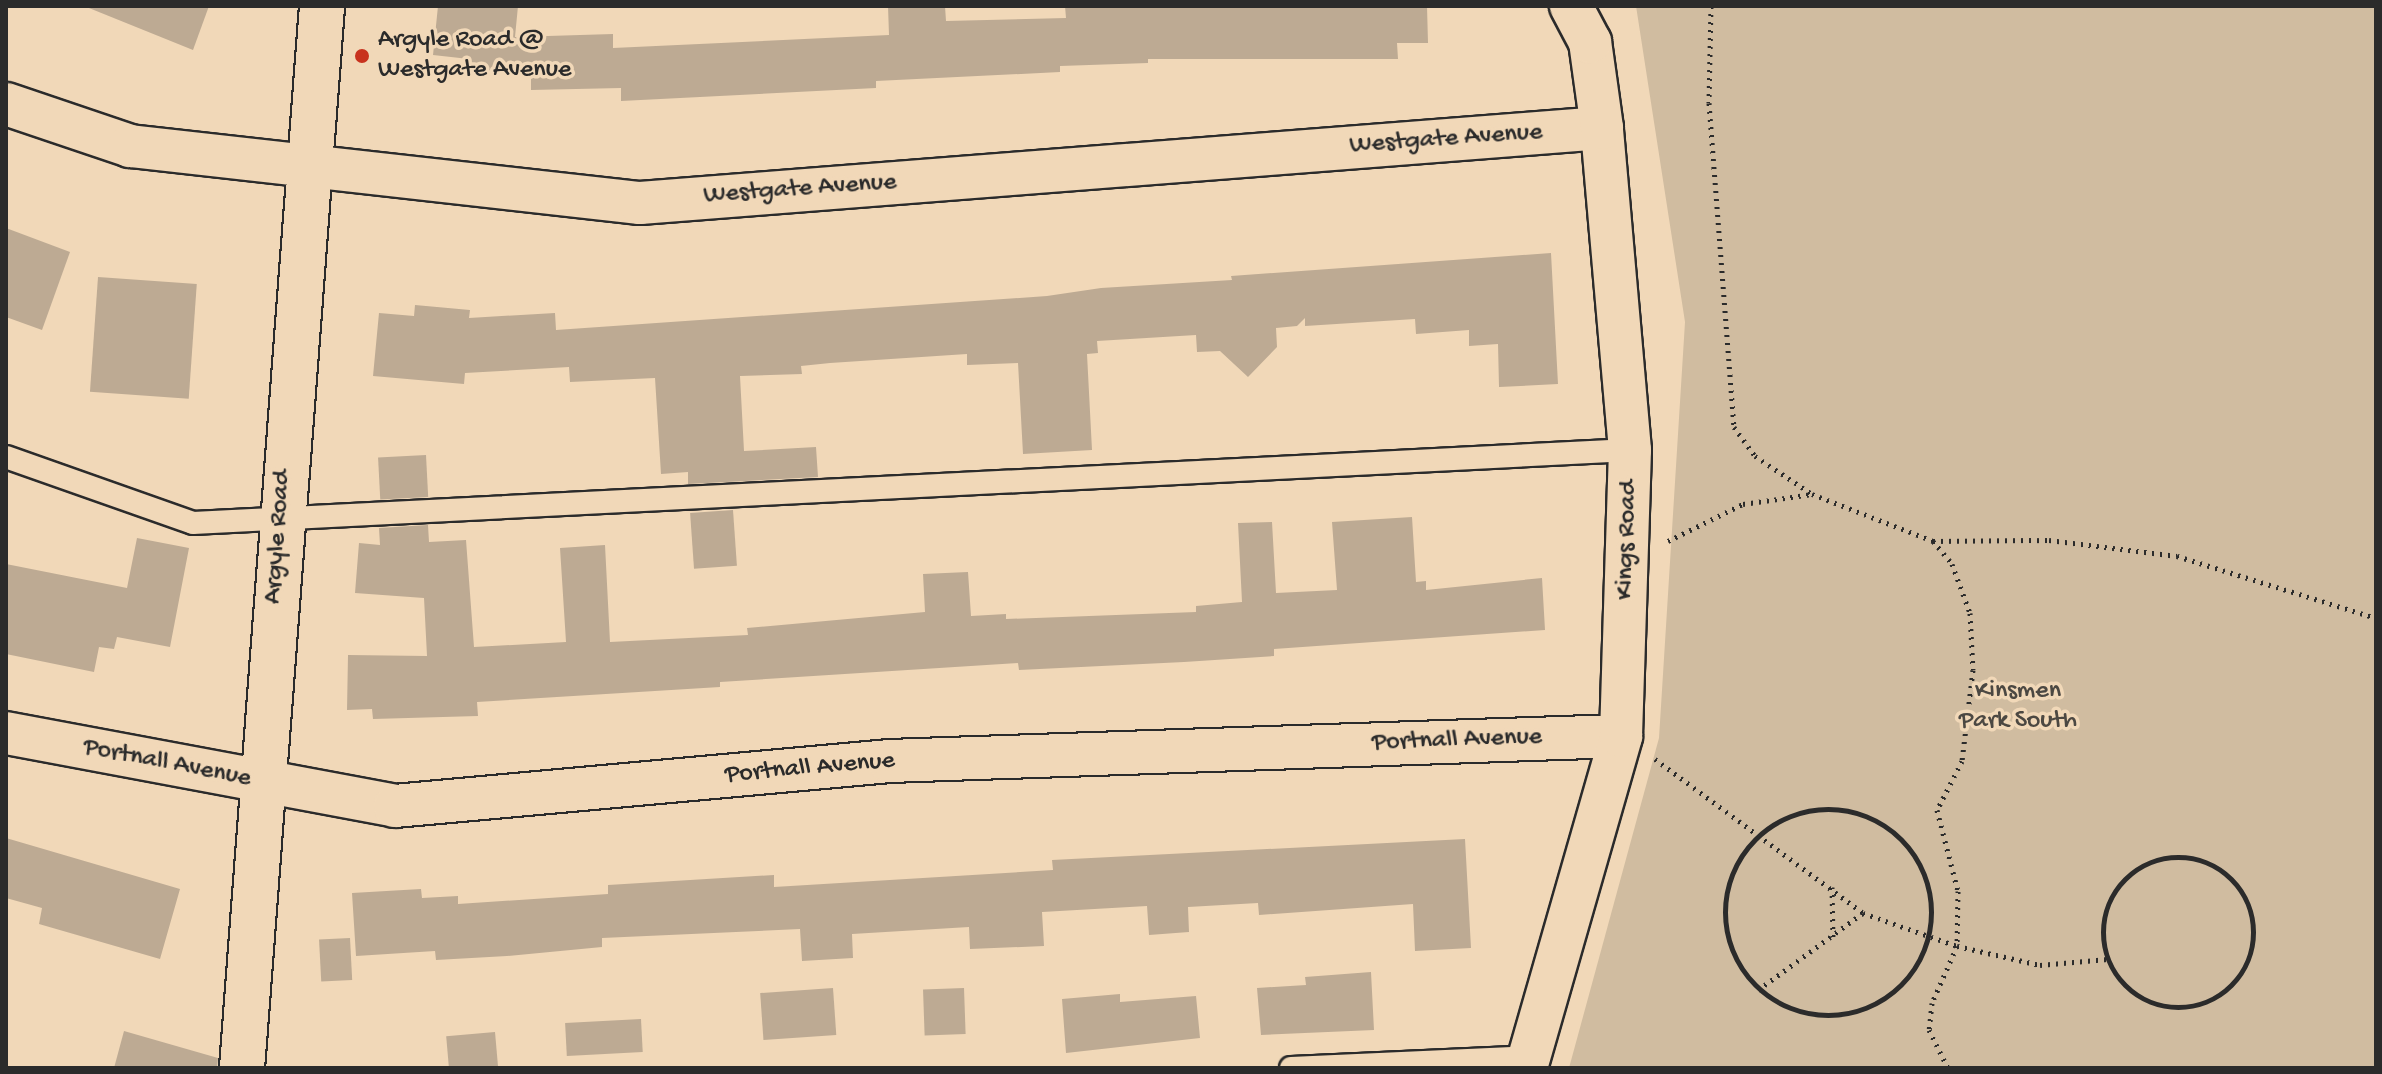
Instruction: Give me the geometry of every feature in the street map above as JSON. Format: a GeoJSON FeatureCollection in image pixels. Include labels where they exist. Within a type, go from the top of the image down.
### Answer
{"type":"FeatureCollection","features":[{"type":"Feature","properties":{"kind":"street","name":"Argyle Road"},"geometry":{"type":"LineString","coordinates":[[242,1068],[280,519],[322,6]]}},
{"type":"Feature","properties":{"kind":"street","name":"Kings Road"},"geometry":{"type":"LineString","coordinates":[[1527,1063],[1621,736],[1630,450],[1602,128],[1590,42],[1571,6]]}},
{"type":"Feature","properties":{"kind":"street","name":"Westgate Avenue"},"geometry":{"type":"LineString","coordinates":[[6,104],[130,146],[640,203],[1602,128]]}},
{"type":"Feature","properties":{"kind":"street","name":"Portnall Avenue"},"geometry":{"type":"LineString","coordinates":[[6,733],[395,806],[889,761],[1621,736]]}},
{"type":"Feature","properties":{"kind":"lane"},"geometry":{"type":"LineString","coordinates":[[6,457],[193,523],[1630,450]]}},
{"type":"Feature","properties":{"kind":"lane"},"geometry":{"type":"LineString","coordinates":[[1291,1068],[1527,1063]]}},
{"type":"Feature","properties":{"kind":"path"},"geometry":{"type":"LineString","coordinates":[[1711,6],[1709,103],[1734,427],[1755,456],[1812,494],[1933,541],[2049,540],[2177,556],[2376,618]]}},
{"type":"Feature","properties":{"kind":"path"},"geometry":{"type":"LineString","coordinates":[[1627,560],[1743,504],[1812,494]]}},
{"type":"Feature","properties":{"kind":"path"},"geometry":{"type":"LineString","coordinates":[[1933,541],[1952,564],[1970,613],[1973,670],[1962,761],[1937,810],[1958,891],[1957,946],[1932,1003],[1929,1030],[1948,1068]]}},
{"type":"Feature","properties":{"kind":"path"},"geometry":{"type":"LineString","coordinates":[[1621,736],[1760,833],[1863,913],[1957,946],[2040,965],[2108,959]]}},
{"type":"Feature","properties":{"kind":"path"},"geometry":{"type":"LineString","coordinates":[[1820,808],[1857,812],[1883,823],[1906,843],[1929,885],[1930,936],[1919,965],[1897,991],[1861,1012],[1834,1017],[1798,1013],[1758,990],[1733,957],[1723,908],[1737,860],[1760,833],[1780,819],[1820,808]]}},
{"type":"Feature","properties":{"kind":"path"},"geometry":{"type":"LineString","coordinates":[[2196,858],[2233,879],[2245,897],[2254,939],[2248,960],[2238,979],[2203,1003],[2160,1005],[2140,997],[2124,984],[2108,959],[2103,924],[2108,903],[2119,884],[2153,860],[2196,858]]}},
{"type":"Feature","properties":{"kind":"path"},"geometry":{"type":"LineString","coordinates":[[1832,886],[1834,938]]}},
{"type":"Feature","properties":{"kind":"path"},"geometry":{"type":"LineString","coordinates":[[1758,990],[1834,938],[1863,913]]}},
{"type":"Feature","properties":{"kind":"green space","name":"Kinsmen Park South"},"geometry":{"type":"Polygon","coordinates":[[[1636,6],[2376,6],[2376,1068],[1569,1068],[1659,738],[1685,322],[1636,6]]]}},
{"type":"Feature","properties":{"kind":"building"},"geometry":{"type":"Polygon","coordinates":[[[84,6],[209,6],[193,50],[84,6]]]}},
{"type":"Feature","properties":{"kind":"building"},"geometry":{"type":"Polygon","coordinates":[[[438,6],[518,6],[515,37],[613,34],[613,48],[889,35],[888,6],[945,6],[946,21],[1066,18],[1065,6],[1427,6],[1428,43],[1397,43],[1398,59],[1148,59],[1148,63],[1060,66],[1060,72],[876,81],[876,88],[621,101],[621,88],[531,90],[531,75],[468,69],[469,59],[433,55],[438,6]]]}},
{"type":"Feature","properties":{"kind":"building"},"geometry":{"type":"Polygon","coordinates":[[[6,228],[70,252],[42,330],[6,317],[6,228]]]}},
{"type":"Feature","properties":{"kind":"building"},"geometry":{"type":"Polygon","coordinates":[[[1551,253],[1558,384],[1499,387],[1498,344],[1469,346],[1469,330],[1416,334],[1415,319],[1305,326],[1305,318],[1297,326],[1276,328],[1277,347],[1248,377],[1220,351],[1197,352],[1196,335],[1097,341],[1098,353],[1087,354],[1092,450],[1023,454],[1018,363],[967,365],[967,354],[830,363],[801,366],[802,374],[740,376],[744,451],[816,447],[818,477],[688,484],[688,472],[661,474],[655,378],[570,382],[569,367],[465,373],[464,384],[373,376],[379,313],[414,316],[415,305],[470,310],[469,318],[555,313],[556,330],[1047,296],[1101,288],[1232,280],[1231,276],[1551,253]]]}},
{"type":"Feature","properties":{"kind":"building"},"geometry":{"type":"Polygon","coordinates":[[[98,277],[197,284],[189,399],[90,392],[98,277]]]}},
{"type":"Feature","properties":{"kind":"building"},"geometry":{"type":"Polygon","coordinates":[[[426,455],[428,497],[380,499],[378,458],[426,455]]]}},
{"type":"Feature","properties":{"kind":"building"},"geometry":{"type":"Polygon","coordinates":[[[733,510],[737,566],[694,569],[690,513],[733,510]]]}},
{"type":"Feature","properties":{"kind":"building"},"geometry":{"type":"Polygon","coordinates":[[[1412,517],[1416,582],[1426,581],[1426,590],[1542,578],[1545,630],[1274,649],[1274,656],[1184,662],[1019,670],[1018,663],[720,682],[720,687],[477,702],[478,716],[373,719],[372,709],[347,710],[348,655],[427,656],[424,598],[355,593],[359,543],[380,545],[379,528],[428,525],[429,542],[466,540],[474,647],[566,642],[560,548],[605,545],[610,642],[748,635],[747,628],[925,612],[923,574],[968,572],[971,616],[1006,614],[1006,619],[1196,612],[1196,606],[1242,602],[1238,523],[1272,522],[1276,593],[1337,590],[1332,522],[1412,517]]]}},
{"type":"Feature","properties":{"kind":"building"},"geometry":{"type":"Polygon","coordinates":[[[137,538],[189,548],[170,647],[117,637],[114,649],[99,647],[94,672],[6,654],[6,564],[127,588],[137,538]]]}},
{"type":"Feature","properties":{"kind":"building"},"geometry":{"type":"Polygon","coordinates":[[[6,838],[180,889],[160,959],[39,924],[42,908],[6,898],[6,838]]]}},
{"type":"Feature","properties":{"kind":"building"},"geometry":{"type":"Polygon","coordinates":[[[1465,839],[1471,948],[1415,951],[1413,904],[1259,915],[1258,903],[1188,907],[1189,932],[1149,935],[1147,906],[1042,912],[1044,946],[970,949],[969,927],[852,934],[853,958],[802,961],[800,929],[602,938],[602,947],[507,956],[436,960],[435,951],[356,956],[352,893],[421,889],[422,898],[458,896],[458,904],[608,894],[608,885],[774,875],[774,887],[1053,870],[1052,860],[1465,839]]]}},
{"type":"Feature","properties":{"kind":"building"},"geometry":{"type":"Polygon","coordinates":[[[350,938],[352,980],[321,982],[319,940],[350,938]]]}},
{"type":"Feature","properties":{"kind":"building"},"geometry":{"type":"Polygon","coordinates":[[[1371,972],[1374,1030],[1261,1035],[1257,988],[1306,985],[1305,977],[1371,972]]]}},
{"type":"Feature","properties":{"kind":"building"},"geometry":{"type":"Polygon","coordinates":[[[833,988],[836,1035],[763,1040],[760,993],[833,988]]]}},
{"type":"Feature","properties":{"kind":"building"},"geometry":{"type":"Polygon","coordinates":[[[964,988],[966,1034],[925,1035],[923,989],[964,988]]]}},
{"type":"Feature","properties":{"kind":"building"},"geometry":{"type":"Polygon","coordinates":[[[1120,994],[1120,1002],[1196,996],[1200,1038],[1066,1053],[1062,999],[1120,994]]]}},
{"type":"Feature","properties":{"kind":"building"},"geometry":{"type":"Polygon","coordinates":[[[641,1019],[643,1052],[567,1056],[565,1023],[641,1019]]]}},
{"type":"Feature","properties":{"kind":"building"},"geometry":{"type":"Polygon","coordinates":[[[124,1031],[218,1058],[217,1068],[114,1068],[124,1031]]]}},
{"type":"Feature","properties":{"kind":"building"},"geometry":{"type":"Polygon","coordinates":[[[495,1032],[498,1068],[449,1068],[446,1036],[495,1032]]]}},
{"type":"Feature","properties":{"kind":"place","name":"Argyle Road @ Westgate Avenue"},"geometry":{"type":"Point","coordinates":[362,56]}}]}
